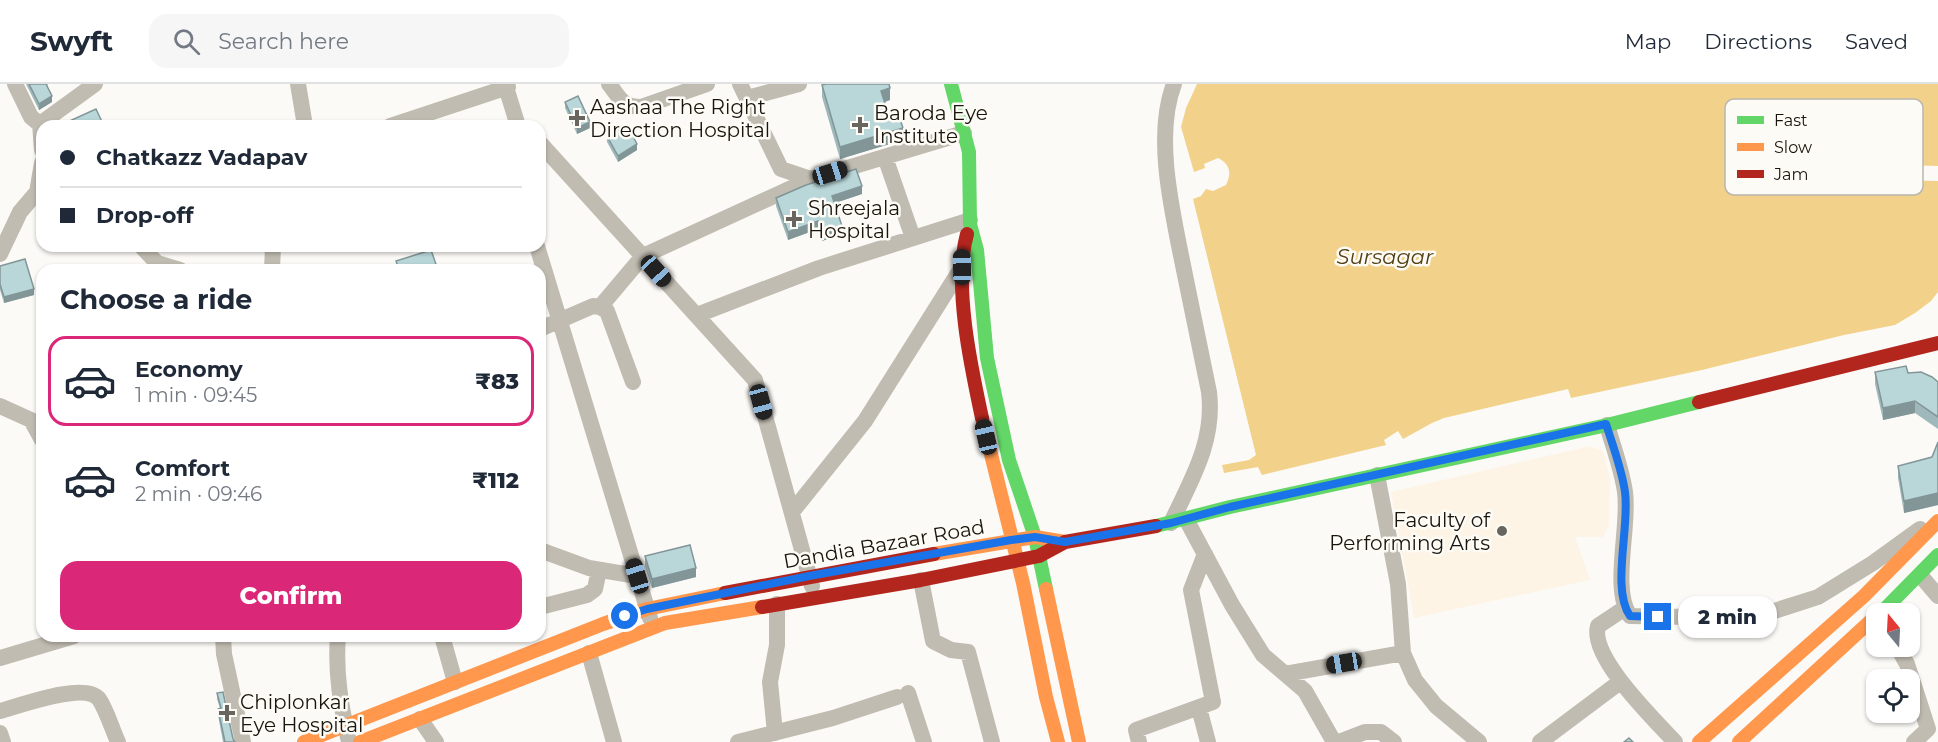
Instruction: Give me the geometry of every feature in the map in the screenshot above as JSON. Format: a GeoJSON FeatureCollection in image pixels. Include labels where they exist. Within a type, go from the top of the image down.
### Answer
{"type":"FeatureCollection","features":[{"type":"Feature","properties":{"kind":"street"},"geometry":{"type":"LineString","coordinates":[[15,84],[31,117],[36,121]]}},
{"type":"Feature","properties":{"kind":"street"},"geometry":{"type":"LineString","coordinates":[[48,120],[95,84]]}},
{"type":"Feature","properties":{"kind":"street"},"geometry":{"type":"LineString","coordinates":[[298,84],[304,120]]}},
{"type":"Feature","properties":{"kind":"street"},"geometry":{"type":"LineString","coordinates":[[609,84],[624,104],[641,107],[707,84]]}},
{"type":"Feature","properties":{"kind":"street"},"geometry":{"type":"LineString","coordinates":[[799,84],[743,91],[781,169],[811,179]]}},
{"type":"Feature","properties":{"kind":"street"},"geometry":{"type":"LineString","coordinates":[[951,84],[969,152],[970,222],[961,250],[969,266],[1009,460],[1035,537],[1079,742]]}},
{"type":"Feature","properties":{"kind":"street"},"geometry":{"type":"LineString","coordinates":[[1174,84],[1166,115],[1166,155],[1173,215],[1211,405],[1206,447],[1178,521]]}},
{"type":"Feature","properties":{"kind":"street"},"geometry":{"type":"LineString","coordinates":[[407,120],[507,85],[518,120]]}},
{"type":"Feature","properties":{"kind":"street"},"geometry":{"type":"LineString","coordinates":[[600,307],[643,256],[811,179],[964,133]]}},
{"type":"Feature","properties":{"kind":"street"},"geometry":{"type":"LineString","coordinates":[[546,150],[755,381],[815,598]]}},
{"type":"Feature","properties":{"kind":"street"},"geometry":{"type":"LineString","coordinates":[[885,157],[913,238]]}},
{"type":"Feature","properties":{"kind":"street"},"geometry":{"type":"LineString","coordinates":[[0,254],[20,212],[36,193]]}},
{"type":"Feature","properties":{"kind":"street"},"geometry":{"type":"LineString","coordinates":[[696,315],[819,268],[970,222]]}},
{"type":"Feature","properties":{"kind":"street"},"geometry":{"type":"LineString","coordinates":[[146,252],[155,264]]}},
{"type":"Feature","properties":{"kind":"street"},"geometry":{"type":"LineString","coordinates":[[792,512],[865,421],[969,266]]}},
{"type":"Feature","properties":{"kind":"street"},"geometry":{"type":"LineString","coordinates":[[969,266],[969,355],[1058,742]]}},
{"type":"Feature","properties":{"kind":"street"},"geometry":{"type":"LineString","coordinates":[[546,275],[653,628]]}},
{"type":"Feature","properties":{"kind":"street"},"geometry":{"type":"LineString","coordinates":[[546,327],[593,306],[607,311],[633,382]]}},
{"type":"Feature","properties":{"kind":"street"},"geometry":{"type":"LineString","coordinates":[[1065,542],[1178,521],[1230,507],[1606,424],[1938,343]]}},
{"type":"Feature","properties":{"kind":"street"},"geometry":{"type":"LineString","coordinates":[[0,406],[36,418]]}},
{"type":"Feature","properties":{"kind":"street"},"geometry":{"type":"LineString","coordinates":[[1606,424],[1625,492],[1622,583],[1625,608],[1630,616],[1692,617],[1736,611],[1771,612],[1818,597],[1938,519]]}},
{"type":"Feature","properties":{"kind":"street"},"geometry":{"type":"LineString","coordinates":[[1377,475],[1398,584],[1403,653],[1415,680],[1436,706],[1479,742]]}},
{"type":"Feature","properties":{"kind":"street"},"geometry":{"type":"LineString","coordinates":[[1699,742],[1864,596],[1938,519]]}},
{"type":"Feature","properties":{"kind":"street"},"geometry":{"type":"LineString","coordinates":[[1178,521],[1204,554],[1263,655],[1305,691],[1334,742]]}},
{"type":"Feature","properties":{"kind":"street","name":"Dandia Bazaar Road"},"geometry":{"type":"LineString","coordinates":[[304,742],[347,734],[455,682],[647,609],[809,576],[1011,540],[1035,537],[1065,542]]}},
{"type":"Feature","properties":{"kind":"street","name":"Dandia Bazaar Road"},"geometry":{"type":"LineString","coordinates":[[360,742],[665,623],[921,580],[1039,555],[1065,542]]}},
{"type":"Feature","properties":{"kind":"street"},"geometry":{"type":"LineString","coordinates":[[546,552],[589,568],[637,576]]}},
{"type":"Feature","properties":{"kind":"street"},"geometry":{"type":"LineString","coordinates":[[1139,742],[1136,730],[1213,702],[1191,590],[1204,554]]}},
{"type":"Feature","properties":{"kind":"street"},"geometry":{"type":"LineString","coordinates":[[1890,603],[1938,555]]}},
{"type":"Feature","properties":{"kind":"street"},"geometry":{"type":"LineString","coordinates":[[546,605],[587,595],[595,589],[599,570]]}},
{"type":"Feature","properties":{"kind":"street"},"geometry":{"type":"LineString","coordinates":[[1920,574],[1938,596]]}},
{"type":"Feature","properties":{"kind":"street"},"geometry":{"type":"LineString","coordinates":[[921,580],[933,641],[951,650],[968,652],[992,742]]}},
{"type":"Feature","properties":{"kind":"street"},"geometry":{"type":"LineString","coordinates":[[1864,596],[1869,603]]}},
{"type":"Feature","properties":{"kind":"street"},"geometry":{"type":"LineString","coordinates":[[775,733],[770,682],[777,645],[777,604]]}},
{"type":"Feature","properties":{"kind":"street"},"geometry":{"type":"LineString","coordinates":[[1625,608],[1598,626],[1596,633],[1604,654],[1620,682],[1675,742]]}},
{"type":"Feature","properties":{"kind":"street"},"geometry":{"type":"LineString","coordinates":[[1739,742],[1866,625]]}},
{"type":"Feature","properties":{"kind":"street"},"geometry":{"type":"LineString","coordinates":[[0,658],[54,642]]}},
{"type":"Feature","properties":{"kind":"street"},"geometry":{"type":"LineString","coordinates":[[223,642],[243,742]]}},
{"type":"Feature","properties":{"kind":"street"},"geometry":{"type":"LineString","coordinates":[[337,642],[336,655],[347,734]]}},
{"type":"Feature","properties":{"kind":"street"},"geometry":{"type":"LineString","coordinates":[[444,642],[455,682]]}},
{"type":"Feature","properties":{"kind":"street"},"geometry":{"type":"LineString","coordinates":[[589,653],[614,742]]}},
{"type":"Feature","properties":{"kind":"street"},"geometry":{"type":"LineString","coordinates":[[1285,674],[1403,653]]}},
{"type":"Feature","properties":{"kind":"street"},"geometry":{"type":"LineString","coordinates":[[1903,657],[1928,729],[1914,742]]}},
{"type":"Feature","properties":{"kind":"street"},"geometry":{"type":"LineString","coordinates":[[1540,742],[1620,682]]}},
{"type":"Feature","properties":{"kind":"street"},"geometry":{"type":"LineString","coordinates":[[0,711],[81,691],[98,698],[118,742]]}},
{"type":"Feature","properties":{"kind":"street"},"geometry":{"type":"LineString","coordinates":[[738,742],[833,718],[902,695],[924,742]]}},
{"type":"Feature","properties":{"kind":"street"},"geometry":{"type":"LineString","coordinates":[[1199,708],[1208,742]]}},
{"type":"Feature","properties":{"kind":"street"},"geometry":{"type":"LineString","coordinates":[[420,718],[436,742]]}},
{"type":"Feature","properties":{"kind":"street"},"geometry":{"type":"LineString","coordinates":[[1339,742],[1365,732],[1381,732],[1394,742]]}},
{"type":"Feature","properties":{"kind":"street"},"geometry":{"type":"LineString","coordinates":[[0,733],[3,742]]}},
{"type":"Feature","properties":{"kind":"shaded area","name":"Faculty of Performing Arts"},"geometry":{"type":"Polygon","coordinates":[[[1590,446],[1603,451],[1610,478],[1609,525],[1603,537],[1575,537],[1590,580],[1414,618],[1391,492],[1590,446]]]}},
{"type":"Feature","properties":{"kind":"water","name":"Sursagar"},"geometry":{"type":"Polygon","coordinates":[[[1197,84],[1938,84],[1938,166],[1923,166],[1923,99],[1725,99],[1725,195],[1923,195],[1923,181],[1938,181],[1938,292],[1931,301],[1895,325],[1571,398],[1568,389],[1444,418],[1403,439],[1398,431],[1384,440],[1386,445],[1262,475],[1258,467],[1224,473],[1222,465],[1249,460],[1256,455],[1193,199],[1201,196],[1206,189],[1213,191],[1226,185],[1229,169],[1218,158],[1204,164],[1205,168],[1194,172],[1181,127],[1186,108],[1197,84]]]}},
{"type":"Feature","properties":{"kind":"building"},"geometry":{"type":"Polygon","coordinates":[[[29,84],[46,84],[52,96],[39,104],[29,84]]]}},
{"type":"Feature","properties":{"kind":"building"},"geometry":{"type":"Polygon","coordinates":[[[889,84],[890,88],[881,91],[890,119],[899,116],[903,128],[840,147],[822,85],[889,84]]]}},
{"type":"Feature","properties":{"kind":"building"},"geometry":{"type":"Polygon","coordinates":[[[578,96],[590,122],[577,128],[565,102],[578,96]]]}},
{"type":"Feature","properties":{"kind":"building"},"geometry":{"type":"Polygon","coordinates":[[[96,109],[101,120],[72,120],[96,109]]]}},
{"type":"Feature","properties":{"kind":"building"},"geometry":{"type":"Polygon","coordinates":[[[627,125],[637,144],[618,156],[607,136],[627,125]]]}},
{"type":"Feature","properties":{"kind":"building"},"geometry":{"type":"Polygon","coordinates":[[[856,169],[862,186],[832,196],[842,226],[822,233],[818,221],[788,232],[776,198],[806,185],[856,169]]]}},
{"type":"Feature","properties":{"kind":"building"},"geometry":{"type":"Polygon","coordinates":[[[432,252],[436,264],[397,264],[396,261],[432,252]]]}},
{"type":"Feature","properties":{"kind":"building"},"geometry":{"type":"Polygon","coordinates":[[[25,259],[34,289],[4,297],[0,284],[0,266],[25,259]]]}},
{"type":"Feature","properties":{"kind":"building"},"geometry":{"type":"Polygon","coordinates":[[[1906,366],[1908,373],[1921,372],[1938,382],[1938,417],[1915,401],[1883,408],[1875,372],[1906,366]]]}},
{"type":"Feature","properties":{"kind":"building"},"geometry":{"type":"Polygon","coordinates":[[[1938,442],[1938,493],[1904,501],[1898,466],[1932,457],[1938,442]]]}},
{"type":"Feature","properties":{"kind":"building"},"geometry":{"type":"Polygon","coordinates":[[[690,545],[696,568],[652,579],[645,556],[690,545]]]}},
{"type":"Feature","properties":{"kind":"building"},"geometry":{"type":"Polygon","coordinates":[[[223,692],[235,742],[225,742],[217,693],[223,692]]]}},
{"type":"Feature","properties":{"kind":"traffic: fast"},"geometry":{"type":"LineString","coordinates":[[951,84],[969,152],[970,224],[977,250],[987,358],[1009,460],[1035,537],[1046,589]]}},
{"type":"Feature","properties":{"kind":"traffic: fast"},"geometry":{"type":"LineString","coordinates":[[1156,526],[1230,507],[1607,425],[1699,402]]}},
{"type":"Feature","properties":{"kind":"traffic: fast"},"geometry":{"type":"LineString","coordinates":[[1891,603],[1938,555]]}},
{"type":"Feature","properties":{"kind":"traffic: slow"},"geometry":{"type":"LineString","coordinates":[[982,418],[1023,583],[1046,697],[1058,742]]}},
{"type":"Feature","properties":{"kind":"traffic: slow"},"geometry":{"type":"LineString","coordinates":[[1699,742],[1864,596],[1938,521]]}},
{"type":"Feature","properties":{"kind":"traffic: slow"},"geometry":{"type":"LineString","coordinates":[[934,554],[1035,537],[1065,542]]}},
{"type":"Feature","properties":{"kind":"traffic: slow"},"geometry":{"type":"LineString","coordinates":[[1046,589],[1079,742]]}},
{"type":"Feature","properties":{"kind":"traffic: slow"},"geometry":{"type":"LineString","coordinates":[[304,742],[603,624],[647,609],[725,593]]}},
{"type":"Feature","properties":{"kind":"traffic: slow"},"geometry":{"type":"LineString","coordinates":[[360,742],[665,623],[762,607]]}},
{"type":"Feature","properties":{"kind":"traffic: slow"},"geometry":{"type":"LineString","coordinates":[[1739,742],[1866,625]]}},
{"type":"Feature","properties":{"kind":"traffic: jam"},"geometry":{"type":"LineString","coordinates":[[967,234],[962,277],[965,326],[982,418]]}},
{"type":"Feature","properties":{"kind":"traffic: jam"},"geometry":{"type":"LineString","coordinates":[[1699,402],[1938,343]]}},
{"type":"Feature","properties":{"kind":"traffic: jam"},"geometry":{"type":"LineString","coordinates":[[762,607],[921,580],[1039,556],[1065,542],[1156,526]]}},
{"type":"Feature","properties":{"kind":"traffic: jam"},"geometry":{"type":"LineString","coordinates":[[725,593],[934,554]]}},
{"type":"Feature","properties":{"kind":"place","name":"Aashaa The Right Direction Hospital"},"geometry":{"type":"Point","coordinates":[577,118]}},
{"type":"Feature","properties":{"kind":"place","name":"Baroda Eye Institute"},"geometry":{"type":"Point","coordinates":[860,125]}},
{"type":"Feature","properties":{"kind":"place","name":"Shreejala Hospital"},"geometry":{"type":"Point","coordinates":[794,219]}},
{"type":"Feature","properties":{"kind":"place","name":"Faculty of Performing Arts"},"geometry":{"type":"Point","coordinates":[1502,531]}},
{"type":"Feature","properties":{"kind":"place","name":"Chiplonkar Eye Hospital"},"geometry":{"type":"Point","coordinates":[227,713]}},
{"type":"Feature","properties":{"kind":"route"},"geometry":{"type":"LineString","coordinates":[[625,616],[647,609],[809,576],[1011,540],[1035,537],[1065,542],[1171,523],[1230,507],[1606,424],[1625,492],[1622,583],[1625,608],[1630,616],[1658,617]]}}]}
